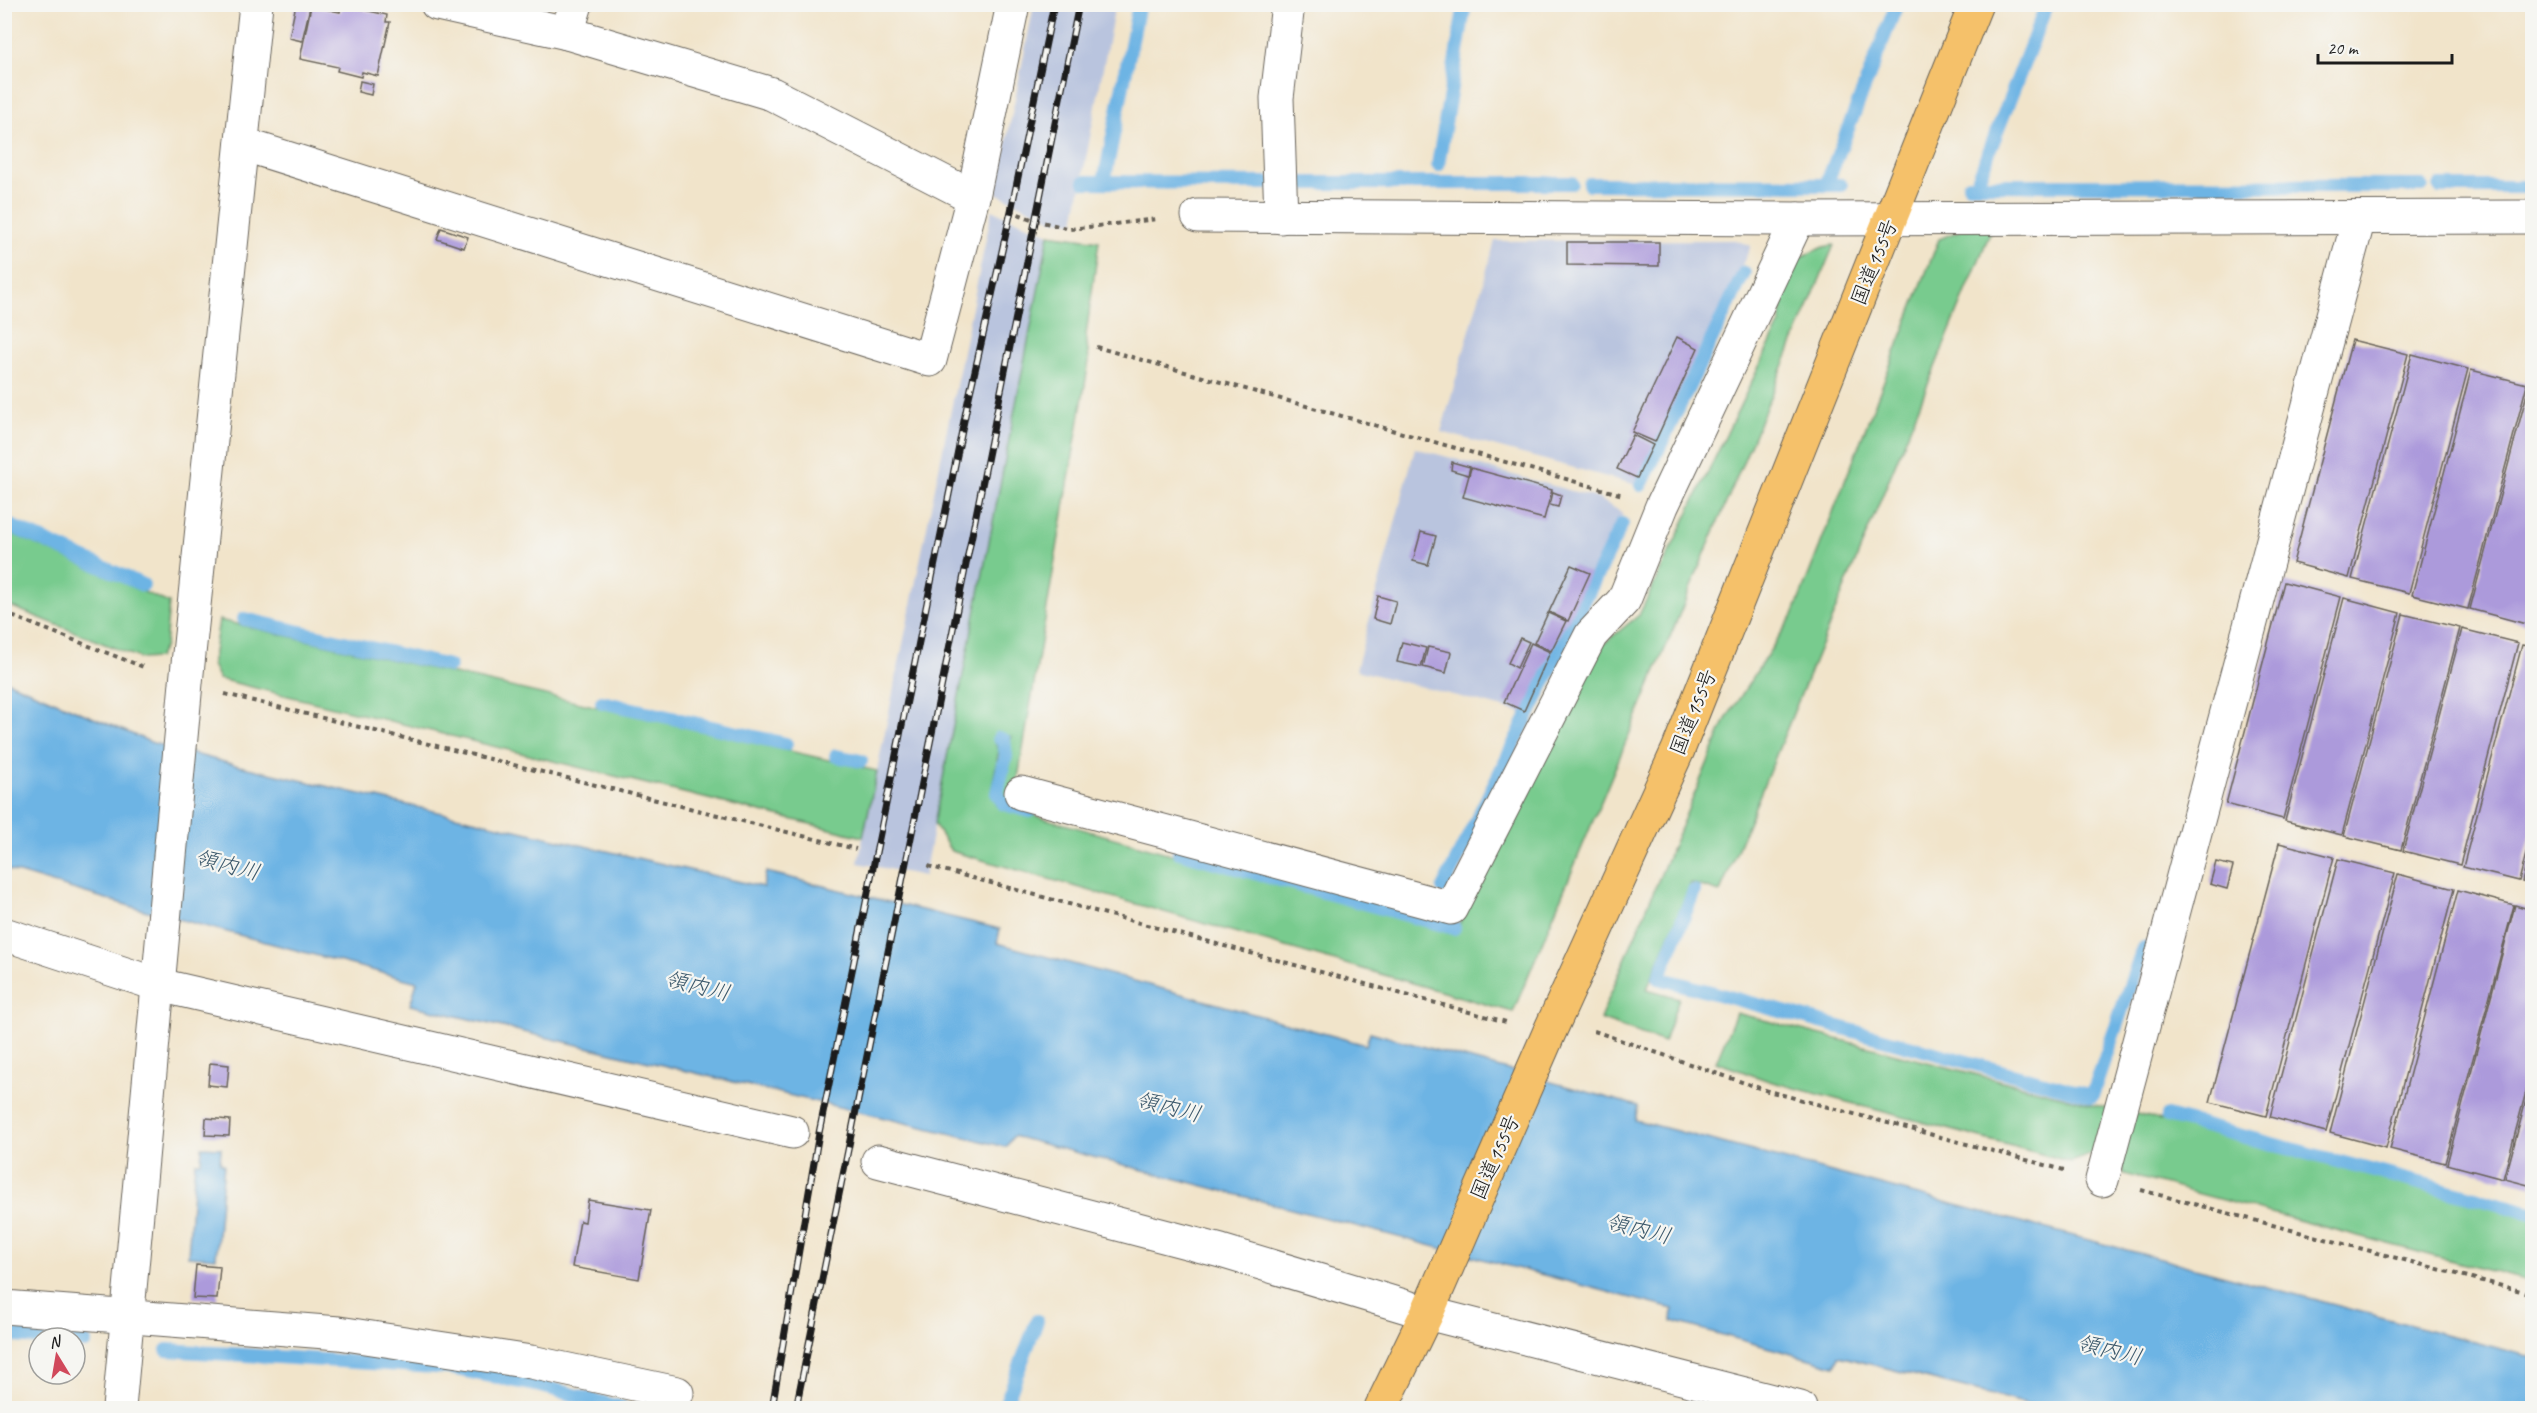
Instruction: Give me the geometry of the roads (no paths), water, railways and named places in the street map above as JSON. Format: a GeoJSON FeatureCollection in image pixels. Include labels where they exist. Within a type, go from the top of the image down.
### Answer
{"type":"FeatureCollection","features":[{"type":"Feature","properties":{"kind":"highway","name":"国道155号"},"geometry":{"type":"LineString","coordinates":[[1382,1408],[1430,1307],[1549,1033],[1678,750],[1976,4]]}},
{"type":"Feature","properties":{"kind":"street"},"geometry":{"type":"LineString","coordinates":[[119,1408],[186,683],[256,4]]}},
{"type":"Feature","properties":{"kind":"street"},"geometry":{"type":"LineString","coordinates":[[437,4],[571,19],[772,94],[973,196]]}},
{"type":"Feature","properties":{"kind":"street"},"geometry":{"type":"LineString","coordinates":[[242,144],[930,360],[973,196],[1013,4]]}},
{"type":"Feature","properties":{"kind":"street"},"geometry":{"type":"LineString","coordinates":[[1281,217],[1277,98],[1288,4]]}},
{"type":"Feature","properties":{"kind":"street"},"geometry":{"type":"LineString","coordinates":[[1198,216],[1798,219],[2532,217]]}},
{"type":"Feature","properties":{"kind":"street"},"geometry":{"type":"LineString","coordinates":[[2102,1180],[2359,218]]}},
{"type":"Feature","properties":{"kind":"street"},"geometry":{"type":"LineString","coordinates":[[1021,793],[1451,908],[1591,635],[1624,600],[1662,506],[1798,219]]}},
{"type":"Feature","properties":{"kind":"street"},"geometry":{"type":"LineString","coordinates":[[4,934],[159,985],[792,1132]]}},
{"type":"Feature","properties":{"kind":"street"},"geometry":{"type":"LineString","coordinates":[[878,1161],[1221,1251],[1800,1408]]}},
{"type":"Feature","properties":{"kind":"street"},"geometry":{"type":"LineString","coordinates":[[4,1307],[339,1333],[531,1362],[677,1393]]}},
{"type":"Feature","properties":{"kind":"water","name":"領内川"},"geometry":{"type":"Polygon","coordinates":[[[4,680],[153,743],[239,766],[763,887],[766,872],[1000,929],[997,943],[1366,1045],[1370,1032],[1638,1106],[1635,1120],[2532,1357],[2532,1408],[2043,1408],[1839,1356],[1835,1366],[1672,1321],[1673,1309],[1013,1136],[1006,1147],[410,1005],[417,982],[140,909],[5,869],[4,680]]]}},
{"type":"Feature","properties":{"kind":"water"},"geometry":{"type":"Polygon","coordinates":[[[202,1147],[221,1148],[220,1163],[224,1164],[216,1258],[188,1256],[195,1162],[201,1162],[202,1147]]]}},
{"type":"Feature","properties":{"kind":"waterway"},"geometry":{"type":"LineString","coordinates":[[1104,182],[1139,4]]}},
{"type":"Feature","properties":{"kind":"waterway"},"geometry":{"type":"LineString","coordinates":[[1438,165],[1465,4]]}},
{"type":"Feature","properties":{"kind":"waterway"},"geometry":{"type":"LineString","coordinates":[[1826,185],[1897,4]]}},
{"type":"Feature","properties":{"kind":"waterway"},"geometry":{"type":"LineString","coordinates":[[1976,185],[2047,4]]}},
{"type":"Feature","properties":{"kind":"waterway"},"geometry":{"type":"LineString","coordinates":[[1085,182],[1265,183]]}},
{"type":"Feature","properties":{"kind":"waterway"},"geometry":{"type":"LineString","coordinates":[[1304,183],[1571,183]]}},
{"type":"Feature","properties":{"kind":"waterway"},"geometry":{"type":"LineString","coordinates":[[1589,184],[1841,185]]}},
{"type":"Feature","properties":{"kind":"waterway"},"geometry":{"type":"LineString","coordinates":[[1969,185],[2422,186]]}},
{"type":"Feature","properties":{"kind":"waterway"},"geometry":{"type":"LineString","coordinates":[[2440,187],[2532,187]]}},
{"type":"Feature","properties":{"kind":"waterway"},"geometry":{"type":"LineString","coordinates":[[1641,485],[1744,273]]}},
{"type":"Feature","properties":{"kind":"waterway"},"geometry":{"type":"LineString","coordinates":[[4,523],[143,585]]}},
{"type":"Feature","properties":{"kind":"waterway"},"geometry":{"type":"LineString","coordinates":[[1443,888],[1622,524]]}},
{"type":"Feature","properties":{"kind":"waterway"},"geometry":{"type":"LineString","coordinates":[[244,619],[449,666]]}},
{"type":"Feature","properties":{"kind":"waterway"},"geometry":{"type":"LineString","coordinates":[[602,702],[786,744]]}},
{"type":"Feature","properties":{"kind":"waterway"},"geometry":{"type":"LineString","coordinates":[[999,738],[1004,740],[1006,756],[997,793],[1004,804],[1030,811]]}},
{"type":"Feature","properties":{"kind":"waterway"},"geometry":{"type":"LineString","coordinates":[[836,756],[861,761]]}},
{"type":"Feature","properties":{"kind":"waterway"},"geometry":{"type":"LineString","coordinates":[[1179,852],[1454,928]]}},
{"type":"Feature","properties":{"kind":"waterway"},"geometry":{"type":"LineString","coordinates":[[1694,891],[1659,978],[2092,1096],[2143,948]]}},
{"type":"Feature","properties":{"kind":"waterway"},"geometry":{"type":"LineString","coordinates":[[2167,1116],[2532,1213]]}},
{"type":"Feature","properties":{"kind":"waterway"},"geometry":{"type":"LineString","coordinates":[[1004,1408],[1037,1321]]}},
{"type":"Feature","properties":{"kind":"waterway"},"geometry":{"type":"LineString","coordinates":[[4,1335],[27,1337]]}},
{"type":"Feature","properties":{"kind":"waterway"},"geometry":{"type":"LineString","coordinates":[[167,1350],[450,1368],[541,1386],[623,1408]]}},
{"type":"Feature","properties":{"kind":"railway"},"geometry":{"type":"LineString","coordinates":[[772,1408],[819,1133],[967,406],[1054,4]]}},
{"type":"Feature","properties":{"kind":"railway"},"geometry":{"type":"LineString","coordinates":[[796,1408],[1079,4]]}}]}
